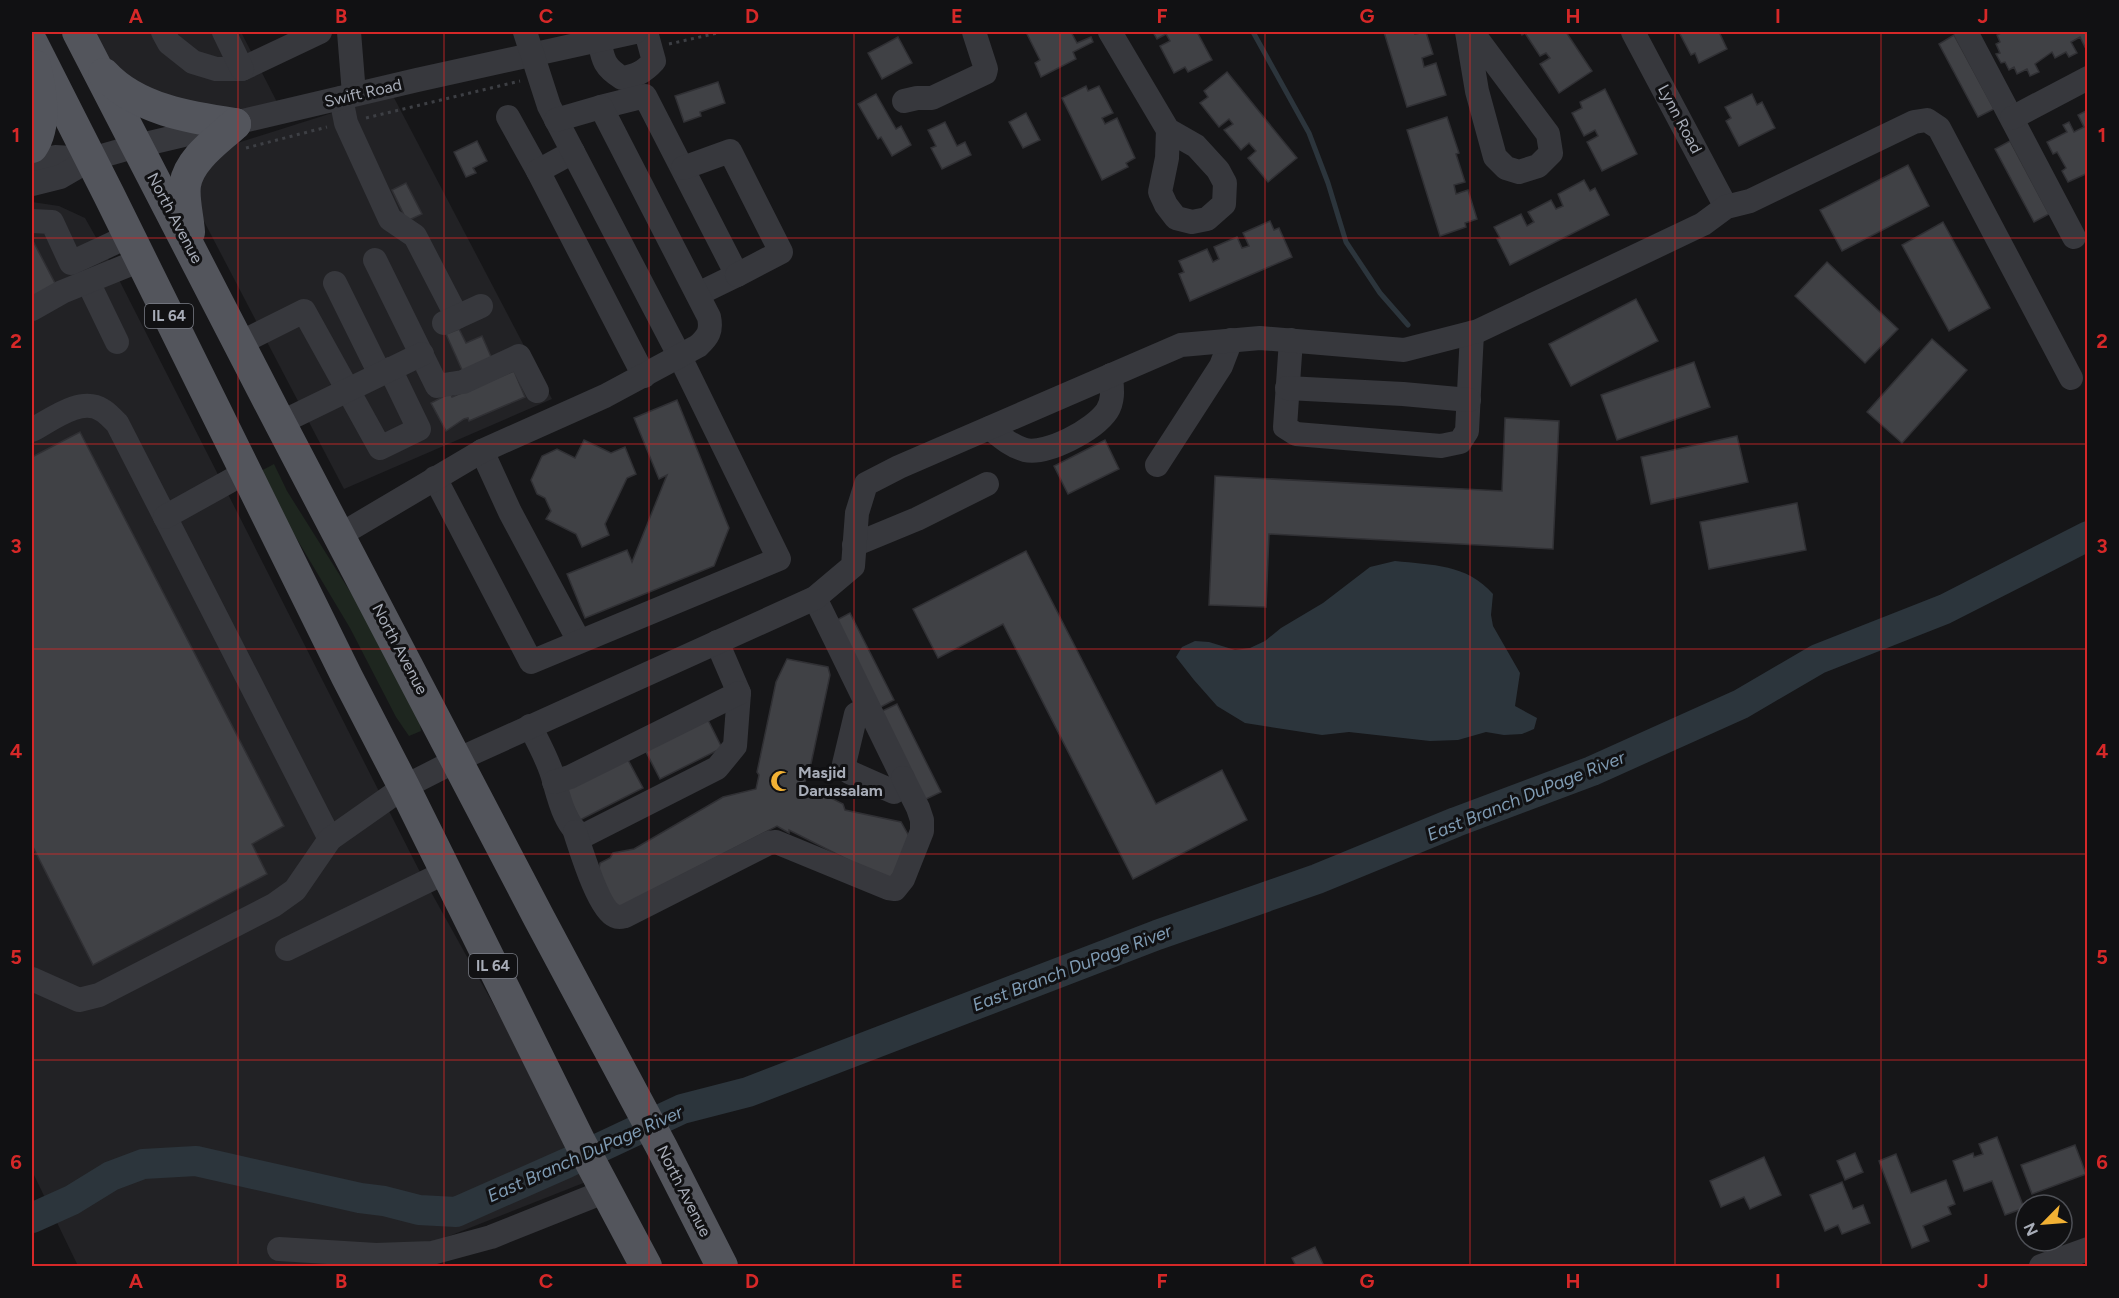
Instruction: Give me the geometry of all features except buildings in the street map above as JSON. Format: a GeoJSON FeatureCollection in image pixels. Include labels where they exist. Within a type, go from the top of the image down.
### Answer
{"type":"FeatureCollection","features":[{"type":"Feature","properties":{"kind":"main road","name":"North Avenue"},"geometry":{"type":"LineString","coordinates":[[78,32],[280,423],[651,1126],[722,1266]]}},
{"type":"Feature","properties":{"kind":"main road","name":"IL 64"},"geometry":{"type":"LineString","coordinates":[[32,43],[593,1167],[646,1266]]}},
{"type":"Feature","properties":{"kind":"main road"},"geometry":{"type":"LineString","coordinates":[[32,57],[36,68],[42,123],[32,147]]}},
{"type":"Feature","properties":{"kind":"main road"},"geometry":{"type":"LineString","coordinates":[[94,64],[111,81],[140,100],[200,119],[237,137]]}},
{"type":"Feature","properties":{"kind":"main road"},"geometry":{"type":"LineString","coordinates":[[191,248],[185,187],[188,172],[197,160],[237,137]]}},
{"type":"Feature","properties":{"kind":"street"},"geometry":{"type":"LineString","coordinates":[[163,32],[169,43],[193,62],[216,69],[242,69],[320,32]]}},
{"type":"Feature","properties":{"kind":"street"},"geometry":{"type":"LineString","coordinates":[[224,32],[242,69]]}},
{"type":"Feature","properties":{"kind":"street"},"geometry":{"type":"LineString","coordinates":[[350,32],[346,123],[390,219],[415,236],[450,320],[481,306]]}},
{"type":"Feature","properties":{"kind":"street"},"geometry":{"type":"LineString","coordinates":[[435,478],[531,662],[779,559],[680,357],[549,106],[525,32]]}},
{"type":"Feature","properties":{"kind":"street","name":"Swift Road"},"geometry":{"type":"LineString","coordinates":[[32,184],[60,177],[91,159],[137,146],[237,137],[347,96],[635,32]]}},
{"type":"Feature","properties":{"kind":"street"},"geometry":{"type":"LineString","coordinates":[[599,40],[603,60],[609,71],[622,78],[634,76],[645,71],[654,61],[646,32]]}},
{"type":"Feature","properties":{"kind":"street"},"geometry":{"type":"LineString","coordinates":[[903,101],[932,98],[985,73],[986,69],[974,32]]}},
{"type":"Feature","properties":{"kind":"street"},"geometry":{"type":"LineString","coordinates":[[1110,32],[1168,130]]}},
{"type":"Feature","properties":{"kind":"street"},"geometry":{"type":"LineString","coordinates":[[1467,32],[1477,91],[1495,157],[1506,168],[1519,172],[1538,166],[1551,153],[1548,134],[1472,32]]}},
{"type":"Feature","properties":{"kind":"street","name":"Lynn Road"},"geometry":{"type":"LineString","coordinates":[[1633,32],[1726,207]]}},
{"type":"Feature","properties":{"kind":"street"},"geometry":{"type":"LineString","coordinates":[[1966,32],[2074,237]]}},
{"type":"Feature","properties":{"kind":"street"},"geometry":{"type":"LineString","coordinates":[[2012,118],[2088,78]]}},
{"type":"Feature","properties":{"kind":"street"},"geometry":{"type":"LineString","coordinates":[[556,120],[645,96],[737,275]]}},
{"type":"Feature","properties":{"kind":"street"},"geometry":{"type":"LineString","coordinates":[[340,535],[482,451],[605,396],[680,357],[707,338],[711,327],[698,294],[601,107]]}},
{"type":"Feature","properties":{"kind":"street"},"geometry":{"type":"LineString","coordinates":[[508,117],[644,376]]}},
{"type":"Feature","properties":{"kind":"street"},"geometry":{"type":"LineString","coordinates":[[32,979],[79,1000],[99,995],[274,905],[295,890],[330,839],[404,787],[458,759],[815,598],[853,566],[857,513],[866,484],[1181,345],[1260,338],[1404,350],[1479,332],[1704,224],[1726,207],[1750,201],[1914,122],[1927,120],[1939,129],[2071,378]]}},
{"type":"Feature","properties":{"kind":"street"},"geometry":{"type":"LineString","coordinates":[[538,171],[573,152]]}},
{"type":"Feature","properties":{"kind":"street"},"geometry":{"type":"LineString","coordinates":[[683,168],[730,152],[782,252],[698,294]]}},
{"type":"Feature","properties":{"kind":"street","name":"Swift Road"},"geometry":{"type":"LineString","coordinates":[[32,163],[55,158],[91,159]]}},
{"type":"Feature","properties":{"kind":"street"},"geometry":{"type":"LineString","coordinates":[[32,221],[52,222],[71,262],[135,248]]}},
{"type":"Feature","properties":{"kind":"street"},"geometry":{"type":"LineString","coordinates":[[32,309],[62,292],[88,282],[135,248]]}},
{"type":"Feature","properties":{"kind":"street"},"geometry":{"type":"LineString","coordinates":[[375,260],[437,386],[463,382],[519,356],[537,391]]}},
{"type":"Feature","properties":{"kind":"street"},"geometry":{"type":"LineString","coordinates":[[88,282],[117,342]]}},
{"type":"Feature","properties":{"kind":"street"},"geometry":{"type":"LineString","coordinates":[[240,343],[304,311],[380,448],[419,429],[335,283]]}},
{"type":"Feature","properties":{"kind":"street"},"geometry":{"type":"LineString","coordinates":[[1291,340],[1285,427],[1296,434],[1441,446],[1460,442],[1467,431],[1472,333]]}},
{"type":"Feature","properties":{"kind":"street"},"geometry":{"type":"LineString","coordinates":[[1157,465],[1221,366],[1231,340]]}},
{"type":"Feature","properties":{"kind":"street"},"geometry":{"type":"LineString","coordinates":[[280,423],[422,354]]}},
{"type":"Feature","properties":{"kind":"street"},"geometry":{"type":"LineString","coordinates":[[990,428],[1009,444],[1027,450],[1049,448],[1090,427],[1106,412],[1113,397],[1111,375]]}},
{"type":"Feature","properties":{"kind":"street"},"geometry":{"type":"LineString","coordinates":[[1287,388],[1469,400]]}},
{"type":"Feature","properties":{"kind":"street"},"geometry":{"type":"LineString","coordinates":[[32,430],[86,404],[101,409],[117,423],[330,839]]}},
{"type":"Feature","properties":{"kind":"street"},"geometry":{"type":"LineString","coordinates":[[482,451],[510,512],[579,641]]}},
{"type":"Feature","properties":{"kind":"street"},"geometry":{"type":"LineString","coordinates":[[165,517],[246,472]]}},
{"type":"Feature","properties":{"kind":"street"},"geometry":{"type":"LineString","coordinates":[[854,545],[917,519],[987,484]]}},
{"type":"Feature","properties":{"kind":"street"},"geometry":{"type":"LineString","coordinates":[[530,726],[552,773],[557,796],[575,832],[598,894],[614,916],[625,916],[769,843],[776,842],[895,889],[903,879],[922,831],[922,820],[815,598]]}},
{"type":"Feature","properties":{"kind":"street"},"geometry":{"type":"LineString","coordinates":[[575,832],[583,836],[717,768],[735,746],[739,693],[717,642]]}},
{"type":"Feature","properties":{"kind":"street"},"geometry":{"type":"LineString","coordinates":[[554,782],[570,777],[739,693]]}},
{"type":"Feature","properties":{"kind":"street"},"geometry":{"type":"LineString","coordinates":[[868,707],[856,714],[844,764],[849,772],[894,792],[902,787],[903,778]]}},
{"type":"Feature","properties":{"kind":"street"},"geometry":{"type":"LineString","coordinates":[[287,949],[446,872]]}},
{"type":"Feature","properties":{"kind":"street"},"geometry":{"type":"LineString","coordinates":[[279,1249],[376,1255],[432,1253],[491,1237],[593,1167]]}},
{"type":"Feature","properties":{"kind":"street"},"geometry":{"type":"LineString","coordinates":[[2041,1266],[2088,1249]]}},
{"type":"Feature","properties":{"kind":"path"},"geometry":{"type":"LineString","coordinates":[[666,45],[722,32]]}},
{"type":"Feature","properties":{"kind":"path"},"geometry":{"type":"LineString","coordinates":[[358,120],[521,81]]}},
{"type":"Feature","properties":{"kind":"path"},"geometry":{"type":"LineString","coordinates":[[237,137],[336,125]]}},
{"type":"Feature","properties":{"kind":"shaded area"},"geometry":{"type":"Polygon","coordinates":[[[87,32],[241,32],[279,106],[226,116],[142,95],[105,57],[87,32]]]}},
{"type":"Feature","properties":{"kind":"shaded area"},"geometry":{"type":"Polygon","coordinates":[[[392,94],[552,399],[344,489],[196,206],[198,169],[228,146],[392,94]]]}},
{"type":"Feature","properties":{"kind":"shaded area"},"geometry":{"type":"Polygon","coordinates":[[[32,202],[59,206],[85,218],[111,264],[421,874],[591,1180],[373,1266],[78,1266],[32,1171],[32,202]]]}},
{"type":"Feature","properties":{"kind":"shaded area"},"geometry":{"type":"Polygon","coordinates":[[[274,464],[287,491],[366,617],[419,719],[421,731],[409,736],[396,717],[350,628],[267,489],[259,472],[274,464]]]}},
{"type":"Feature","properties":{"kind":"shaded area"},"geometry":{"type":"Polygon","coordinates":[[[1395,561],[1435,565],[1460,571],[1483,584],[1493,594],[1491,615],[1493,626],[1520,673],[1515,706],[1537,718],[1534,729],[1522,734],[1504,735],[1486,732],[1458,740],[1430,741],[1349,732],[1322,735],[1245,723],[1217,706],[1176,657],[1182,647],[1195,641],[1209,642],[1235,650],[1250,648],[1265,641],[1281,628],[1323,603],[1370,567],[1395,561]]]}},
{"type":"Feature","properties":{"kind":"waterway"},"geometry":{"type":"LineString","coordinates":[[1253,32],[1309,133],[1328,183],[1346,242],[1380,293],[1408,325]]}},
{"type":"Feature","properties":{"kind":"waterway","name":"East Branch DuPage River"},"geometry":{"type":"LineString","coordinates":[[32,1218],[72,1200],[111,1176],[143,1164],[196,1161],[419,1210],[456,1212],[682,1109],[748,1092],[1157,935],[1317,879],[1456,822],[1592,771],[1741,704],[1818,659],[1945,609],[2088,536]]}},
{"type":"Feature","properties":{"kind":"place","name":"Masjid Darussalam"},"geometry":{"type":"Point","coordinates":[781,781]}}]}
